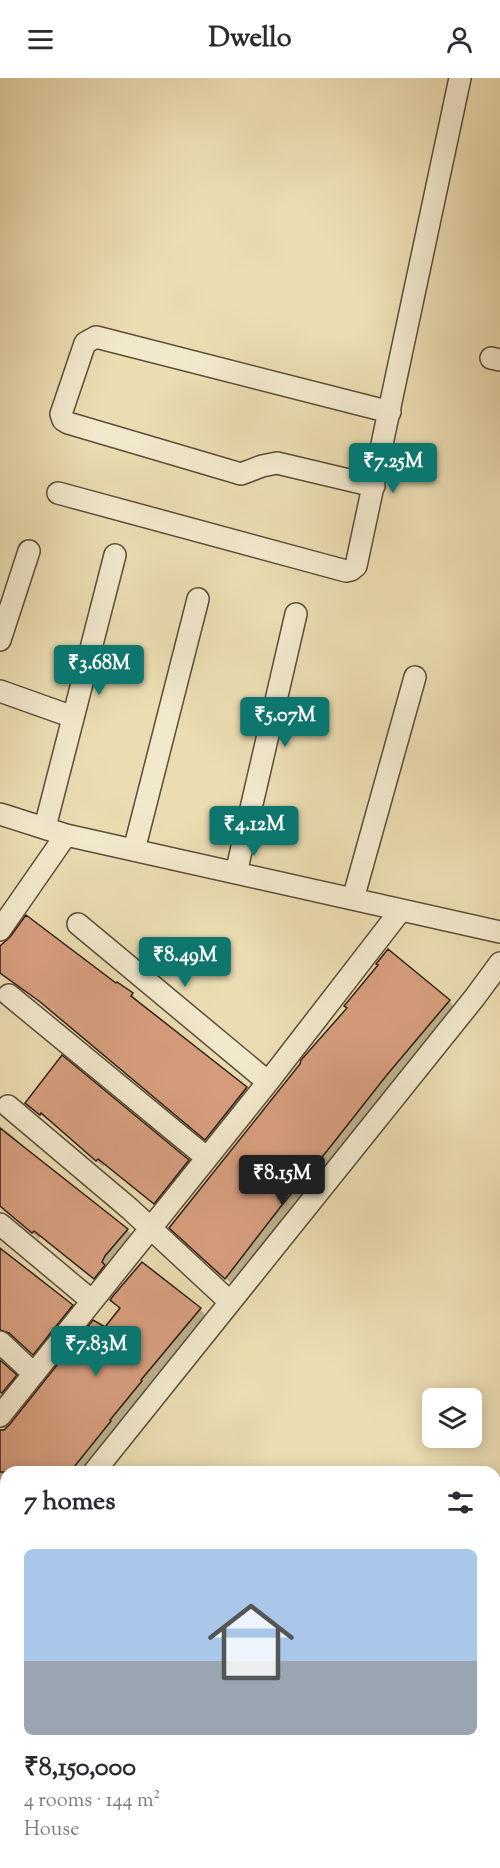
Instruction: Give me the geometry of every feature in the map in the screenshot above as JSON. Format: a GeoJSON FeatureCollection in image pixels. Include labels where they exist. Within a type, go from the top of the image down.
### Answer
{"type":"FeatureCollection","features":[{"type":"Feature","properties":{"kind":"street"},"geometry":{"type":"LineString","coordinates":[[58,493],[346,571],[356,566],[460,78]]}},
{"type":"Feature","properties":{"kind":"street"},"geometry":{"type":"LineString","coordinates":[[374,486],[277,463],[270,463],[241,474],[68,423],[63,420],[61,414],[85,343],[96,337],[390,412]]}},
{"type":"Feature","properties":{"kind":"street"},"geometry":{"type":"LineString","coordinates":[[0,640],[6,601],[29,551]]}},
{"type":"Feature","properties":{"kind":"street"},"geometry":{"type":"LineString","coordinates":[[45,827],[115,555]]}},
{"type":"Feature","properties":{"kind":"street"},"geometry":{"type":"LineString","coordinates":[[134,850],[198,599]]}},
{"type":"Feature","properties":{"kind":"street"},"geometry":{"type":"LineString","coordinates":[[236,873],[296,614]]}},
{"type":"Feature","properties":{"kind":"street"},"geometry":{"type":"LineString","coordinates":[[353,899],[415,677]]}},
{"type":"Feature","properties":{"kind":"street"},"geometry":{"type":"LineString","coordinates":[[0,691],[73,717]]}},
{"type":"Feature","properties":{"kind":"street"},"geometry":{"type":"LineString","coordinates":[[0,814],[66,835],[500,932]]}},
{"type":"Feature","properties":{"kind":"street"},"geometry":{"type":"LineString","coordinates":[[0,930],[66,835]]}},
{"type":"Feature","properties":{"kind":"street"},"geometry":{"type":"LineString","coordinates":[[0,1416],[268,1082],[401,910]]}},
{"type":"Feature","properties":{"kind":"street"},"geometry":{"type":"LineString","coordinates":[[78,924],[268,1082]]}},
{"type":"Feature","properties":{"kind":"street"},"geometry":{"type":"LineString","coordinates":[[99,1466],[476,997],[500,963]]}},
{"type":"Feature","properties":{"kind":"street"},"geometry":{"type":"LineString","coordinates":[[9,995],[207,1158]]}},
{"type":"Feature","properties":{"kind":"street"},"geometry":{"type":"LineString","coordinates":[[8,1107],[150,1228],[230,1302]]}},
{"type":"Feature","properties":{"kind":"street"},"geometry":{"type":"LineString","coordinates":[[0,1224],[92,1301]]}},
{"type":"Feature","properties":{"kind":"street"},"geometry":{"type":"LineString","coordinates":[[0,1342],[34,1374]]}},
{"type":"Feature","properties":{"kind":"building"},"geometry":{"type":"Polygon","coordinates":[[[26,915],[116,983],[133,993],[131,996],[247,1087],[205,1140],[39,1001],[0,973],[0,946],[10,937],[26,915]]]}},
{"type":"Feature","properties":{"kind":"building"},"geometry":{"type":"Polygon","coordinates":[[[388,949],[450,1000],[386,1076],[225,1279],[169,1228],[301,1060],[347,1008],[344,1006],[378,965],[376,964],[388,949]]]}},
{"type":"Feature","properties":{"kind":"building"},"geometry":{"type":"Polygon","coordinates":[[[62,1055],[189,1160],[154,1204],[98,1159],[96,1161],[41,1113],[40,1115],[25,1103],[62,1055]]]}},
{"type":"Feature","properties":{"kind":"building"},"geometry":{"type":"Polygon","coordinates":[[[0,1128],[128,1229],[105,1256],[102,1262],[105,1265],[94,1279],[0,1206],[0,1128]]]}},
{"type":"Feature","properties":{"kind":"building"},"geometry":{"type":"Polygon","coordinates":[[[0,1248],[73,1305],[33,1355],[9,1333],[0,1330],[0,1248]]]}},
{"type":"Feature","properties":{"kind":"building"},"geometry":{"type":"Polygon","coordinates":[[[142,1262],[201,1308],[141,1380],[75,1466],[0,1466],[0,1430],[4,1430],[10,1424],[93,1320],[105,1327],[120,1308],[110,1300],[142,1262]]]}},
{"type":"Feature","properties":{"kind":"building"},"geometry":{"type":"Polygon","coordinates":[[[0,1360],[17,1375],[2,1393],[0,1392],[0,1360]]]}}]}
